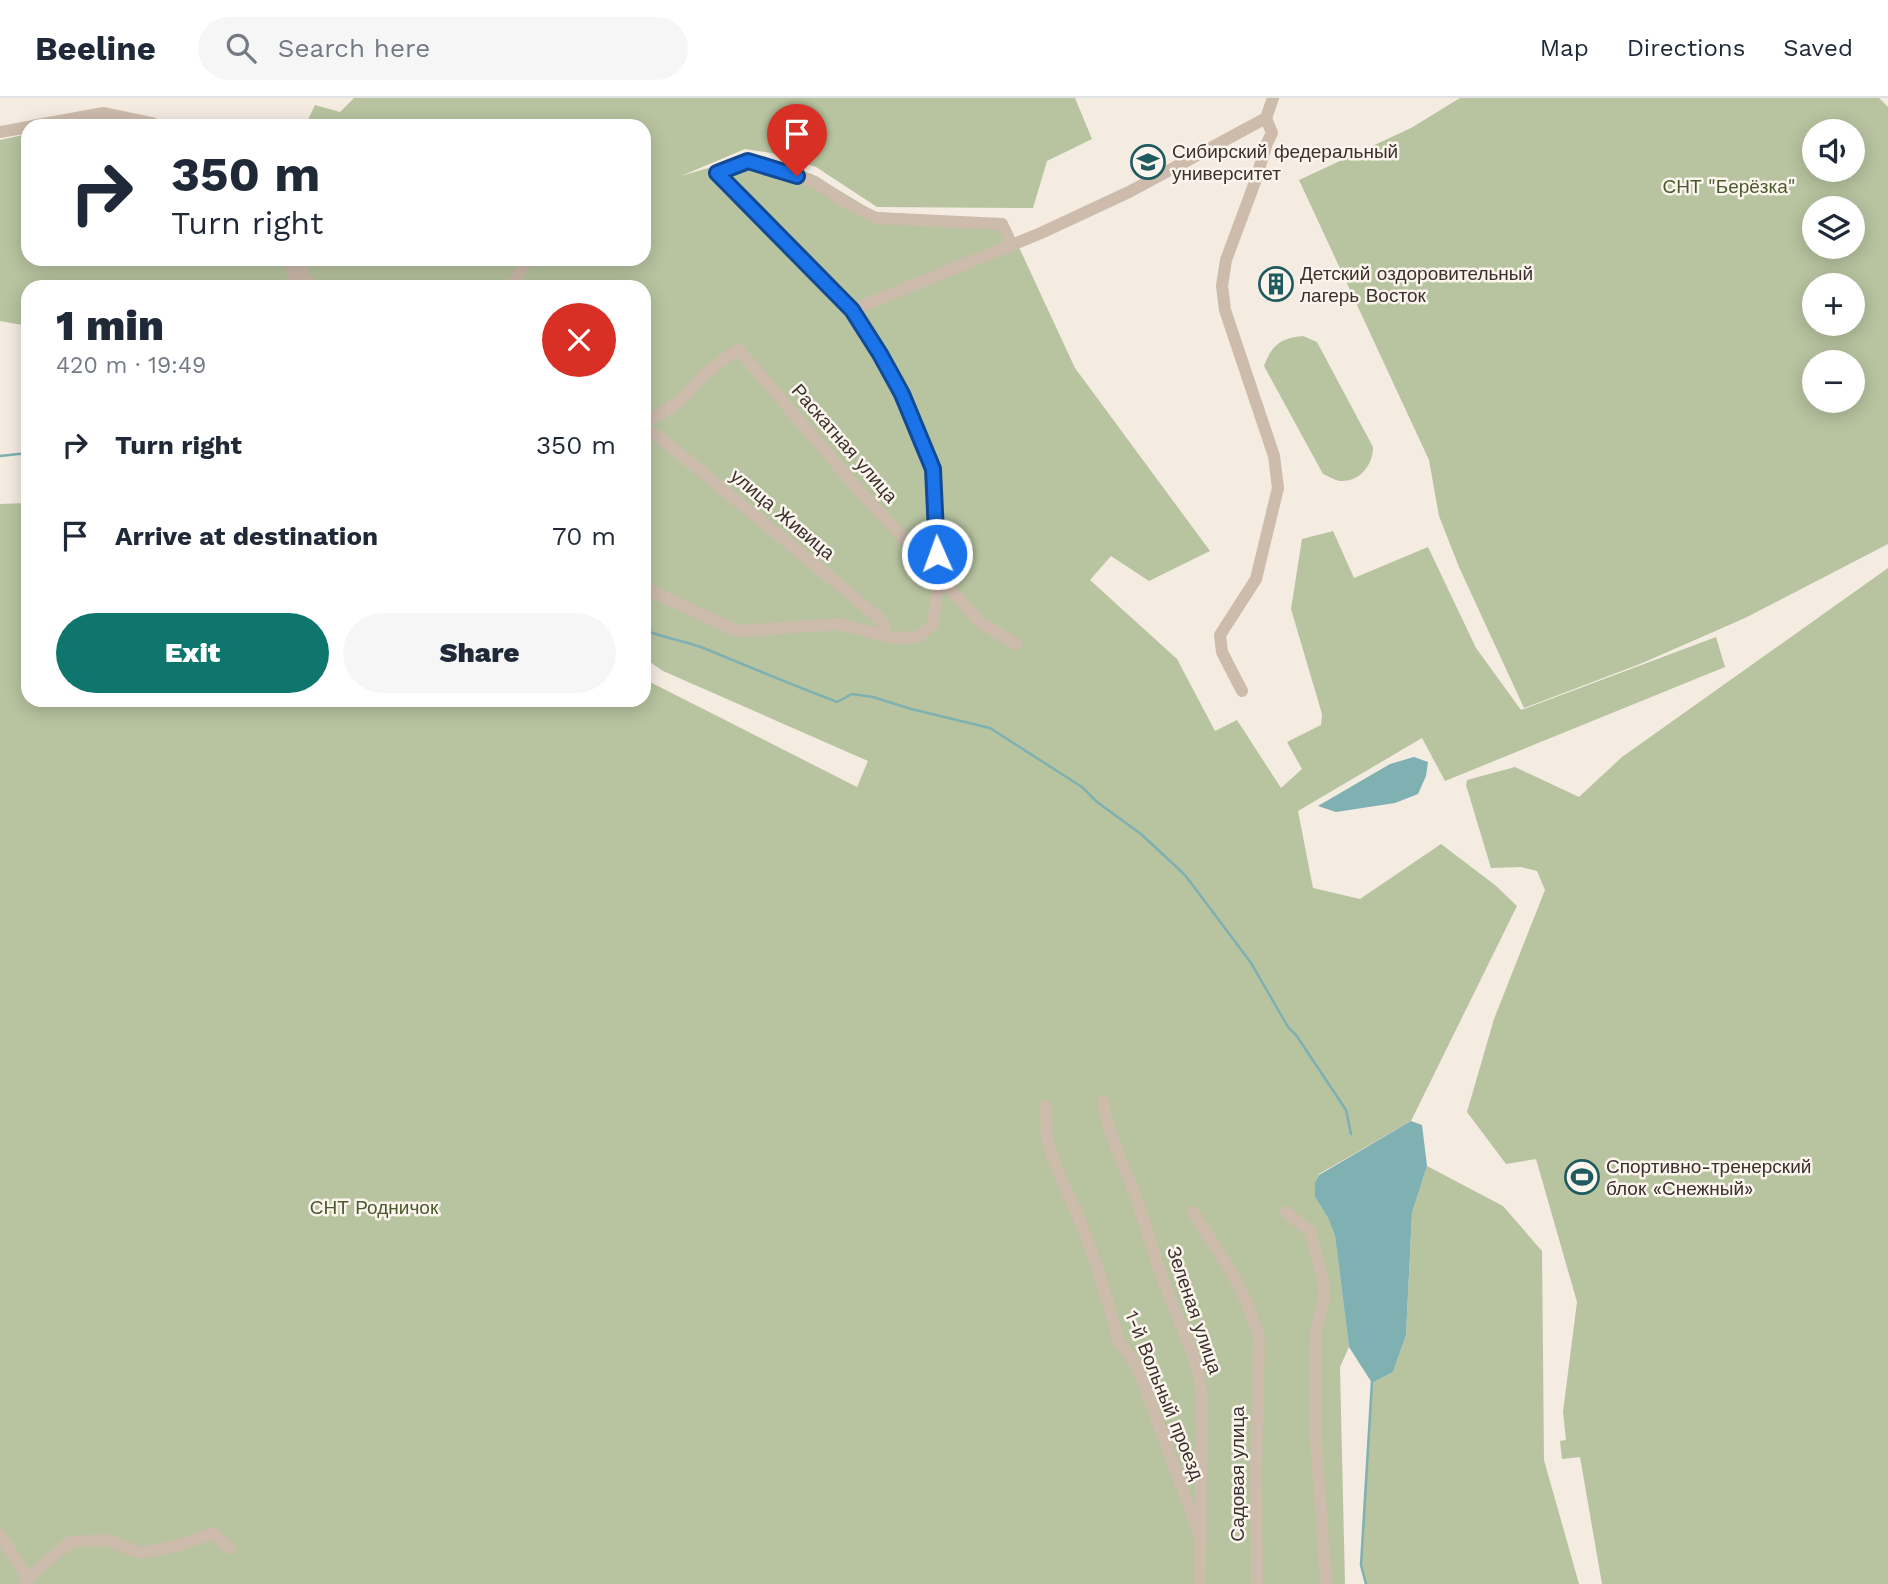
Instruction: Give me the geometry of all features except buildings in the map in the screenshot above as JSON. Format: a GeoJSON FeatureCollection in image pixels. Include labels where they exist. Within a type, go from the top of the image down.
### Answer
{"type":"FeatureCollection","features":[{"type":"Feature","properties":{"kind":"street"},"geometry":{"type":"LineString","coordinates":[[852,310],[1012,245],[1129,192],[1245,132],[1266,118],[1273,98]]}},
{"type":"Feature","properties":{"kind":"street"},"geometry":{"type":"LineString","coordinates":[[70,119],[104,113],[133,119]]}},
{"type":"Feature","properties":{"kind":"street"},"geometry":{"type":"LineString","coordinates":[[1242,691],[1222,652],[1220,635],[1256,579],[1278,488],[1275,456],[1226,310],[1222,286],[1226,260],[1272,134],[1266,118]]}},
{"type":"Feature","properties":{"kind":"street"},"geometry":{"type":"LineString","coordinates":[[0,132],[21,128]]}},
{"type":"Feature","properties":{"kind":"street"},"geometry":{"type":"LineString","coordinates":[[651,590],[738,631],[839,624],[894,638],[918,637],[933,625],[939,576],[933,469],[902,394],[852,310],[717,173],[748,161],[815,182],[846,203],[876,218],[1002,224],[1012,245]]}},
{"type":"Feature","properties":{"kind":"street","name":"Раскатная улица"},"geometry":{"type":"LineString","coordinates":[[651,420],[680,401],[705,374],[738,349],[863,495],[978,621],[1016,644]]}},
{"type":"Feature","properties":{"kind":"street","name":"улица Живица"},"geometry":{"type":"LineString","coordinates":[[651,434],[657,435],[878,617],[885,625],[884,636]]}},
{"type":"Feature","properties":{"kind":"street","name":"Зеленая улица"},"geometry":{"type":"LineString","coordinates":[[1103,1102],[1108,1128],[1137,1202],[1165,1286],[1184,1329],[1200,1380],[1200,1584]]}},
{"type":"Feature","properties":{"kind":"street","name":"1-й Вольный проезд"},"geometry":{"type":"LineString","coordinates":[[1046,1106],[1047,1140],[1058,1172],[1097,1266],[1119,1341],[1137,1366],[1200,1539]]}},
{"type":"Feature","properties":{"kind":"street","name":"Садовая улица"},"geometry":{"type":"LineString","coordinates":[[1193,1212],[1231,1271],[1259,1336],[1257,1584]]}},
{"type":"Feature","properties":{"kind":"street"},"geometry":{"type":"LineString","coordinates":[[1286,1212],[1310,1231],[1324,1285],[1324,1298],[1316,1331],[1315,1427],[1326,1584]]}},
{"type":"Feature","properties":{"kind":"street"},"geometry":{"type":"LineString","coordinates":[[0,1535],[26,1581],[70,1542],[108,1541],[140,1553],[177,1546],[213,1533],[230,1548]]}},
{"type":"Feature","properties":{"kind":"green space","name":"СНТ Родничок"},"geometry":{"type":"Polygon","coordinates":[[[354,98],[1075,98],[1092,139],[1047,161],[1033,208],[877,207],[816,167],[771,153],[745,149],[681,176],[749,156],[812,174],[875,212],[1003,220],[1017,243],[1075,368],[1210,551],[1149,581],[1111,556],[1090,580],[1177,659],[1215,731],[1237,720],[1281,788],[1302,769],[1287,742],[1321,725],[1322,714],[1291,609],[1302,539],[1333,531],[1354,578],[1428,547],[1476,648],[1521,710],[1716,637],[1725,667],[1445,781],[1422,738],[1298,811],[1313,888],[1360,899],[1441,844],[1495,885],[1517,906],[1411,1121],[1319,1174],[1315,1182],[1315,1197],[1335,1236],[1349,1347],[1340,1367],[1345,1584],[0,1584],[0,504],[21,503],[21,707],[651,707],[651,683],[857,787],[868,761],[663,671],[651,663],[651,280],[21,280],[21,325],[0,321],[0,140],[21,136],[21,266],[651,266],[651,119],[308,119],[315,105],[340,112],[354,98]]]}},
{"type":"Feature","properties":{"kind":"green space","name":"СНТ \"Берёзка\""},"geometry":{"type":"Polygon","coordinates":[[[1460,98],[1879,98],[1888,107],[1888,544],[1745,618],[1640,664],[1524,708],[1459,567],[1439,516],[1429,460],[1299,180],[1411,128],[1460,98]]]}},
{"type":"Feature","properties":{"kind":"green space"},"geometry":{"type":"Polygon","coordinates":[[[1303,336],[1317,342],[1373,447],[1368,466],[1354,479],[1340,481],[1323,474],[1264,366],[1278,344],[1303,336]]]}},
{"type":"Feature","properties":{"kind":"green space"},"geometry":{"type":"Polygon","coordinates":[[[1888,568],[1888,1584],[1602,1584],[1580,1457],[1562,1459],[1560,1441],[1566,1440],[1563,1412],[1577,1302],[1536,1159],[1506,1164],[1467,1112],[1494,1019],[1545,890],[1537,871],[1521,867],[1491,868],[1466,785],[1467,780],[1515,767],[1579,797],[1622,757],[1888,568]]]}},
{"type":"Feature","properties":{"kind":"green space"},"geometry":{"type":"Polygon","coordinates":[[[1427,1166],[1503,1206],[1542,1251],[1544,1460],[1579,1584],[1366,1584],[1361,1565],[1372,1383],[1393,1372],[1406,1335],[1412,1213],[1427,1166]]]}},
{"type":"Feature","properties":{"kind":"water"},"geometry":{"type":"Polygon","coordinates":[[[1414,757],[1428,762],[1426,776],[1418,794],[1395,803],[1336,812],[1318,806],[1390,764],[1414,757]]]}},
{"type":"Feature","properties":{"kind":"water"},"geometry":{"type":"Polygon","coordinates":[[[1411,1121],[1422,1125],[1427,1166],[1412,1213],[1406,1335],[1393,1372],[1372,1383],[1349,1347],[1335,1236],[1315,1197],[1315,1182],[1319,1175],[1411,1121]]]}},
{"type":"Feature","properties":{"kind":"waterway"},"geometry":{"type":"LineString","coordinates":[[0,456],[21,454]]}},
{"type":"Feature","properties":{"kind":"waterway"},"geometry":{"type":"LineString","coordinates":[[651,632],[706,649],[837,702],[852,694],[873,697],[990,728],[1082,787],[1097,802],[1141,834],[1185,875],[1251,963],[1288,1027],[1346,1110],[1351,1134]]}},
{"type":"Feature","properties":{"kind":"waterway"},"geometry":{"type":"LineString","coordinates":[[1366,1584],[1361,1565],[1372,1382]]}},
{"type":"Feature","properties":{"kind":"place","name":"Сибирский федеральный университет"},"geometry":{"type":"Point","coordinates":[1148,162]}},
{"type":"Feature","properties":{"kind":"place","name":"Детский оздоровительный лагерь Восток"},"geometry":{"type":"Point","coordinates":[1276,284]}},
{"type":"Feature","properties":{"kind":"place","name":"Спортивно-тренерский блок «Снежный»"},"geometry":{"type":"Point","coordinates":[1582,1177]}},
{"type":"Feature","properties":{"kind":"route"},"geometry":{"type":"LineString","coordinates":[[797,176],[748,161],[717,173],[852,310],[880,354],[902,394],[933,469],[937,554]]}}]}
